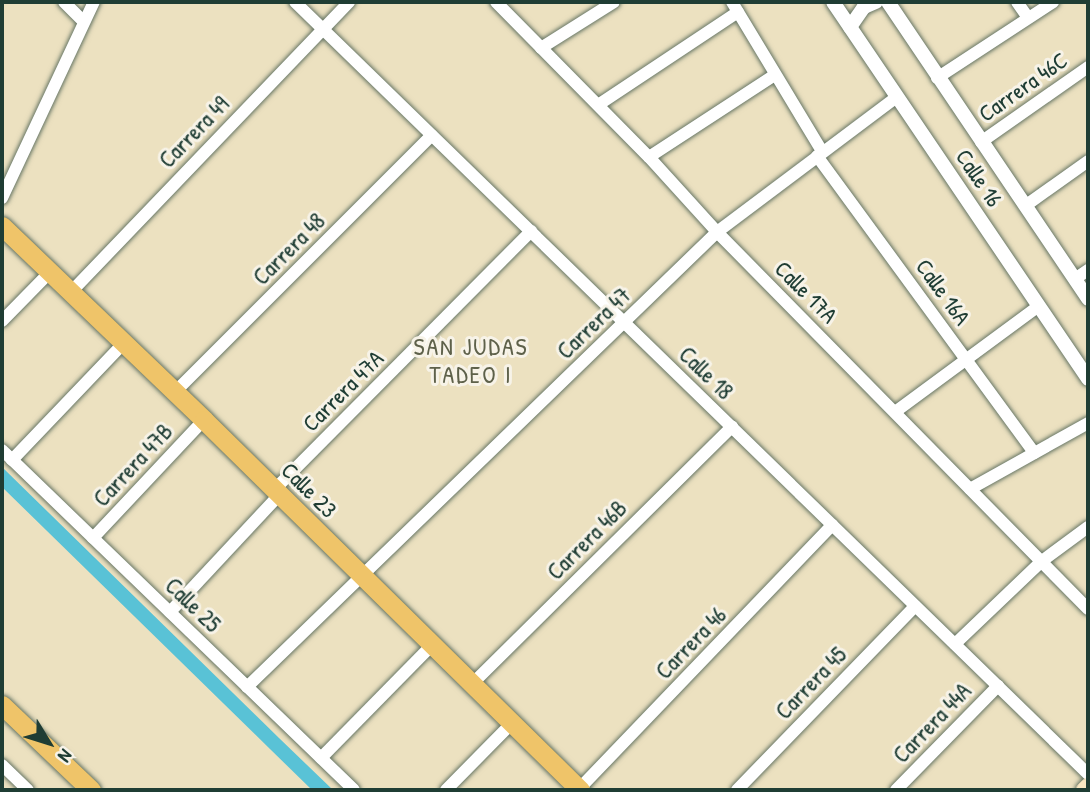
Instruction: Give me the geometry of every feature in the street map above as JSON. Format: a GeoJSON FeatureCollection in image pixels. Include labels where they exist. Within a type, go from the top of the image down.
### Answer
{"type":"FeatureCollection","features":[{"type":"Feature","properties":{"kind":"main road","name":"Calle 23"},"geometry":{"type":"LineString","coordinates":[[2,226],[204,420],[580,790]]}},
{"type":"Feature","properties":{"kind":"main road"},"geometry":{"type":"LineString","coordinates":[[2,705],[91,790]]}},
{"type":"Feature","properties":{"kind":"main road"},"geometry":{"type":"LineString","coordinates":[[1084,790],[1088,786]]}},
{"type":"Feature","properties":{"kind":"street"},"geometry":{"type":"LineString","coordinates":[[64,2],[84,22]]}},
{"type":"Feature","properties":{"kind":"street"},"geometry":{"type":"LineString","coordinates":[[2,198],[94,2]]}},
{"type":"Feature","properties":{"kind":"street","name":"Calle 18"},"geometry":{"type":"LineString","coordinates":[[295,2],[1088,774]]}},
{"type":"Feature","properties":{"kind":"street","name":"Carrera 49"},"geometry":{"type":"LineString","coordinates":[[71,292],[349,2]]}},
{"type":"Feature","properties":{"kind":"street","name":"Calle 17A"},"geometry":{"type":"LineString","coordinates":[[496,2],[649,157],[717,232],[1088,609]]}},
{"type":"Feature","properties":{"kind":"street"},"geometry":{"type":"LineString","coordinates":[[541,48],[614,2]]}},
{"type":"Feature","properties":{"kind":"street"},"geometry":{"type":"LineString","coordinates":[[836,6],[861,2]]}},
{"type":"Feature","properties":{"kind":"street"},"geometry":{"type":"LineString","coordinates":[[850,27],[864,7],[876,2]]}},
{"type":"Feature","properties":{"kind":"street","name":"Calle 16"},"geometry":{"type":"LineString","coordinates":[[888,2],[1088,299]]}},
{"type":"Feature","properties":{"kind":"street"},"geometry":{"type":"LineString","coordinates":[[1017,2],[1028,18]]}},
{"type":"Feature","properties":{"kind":"street"},"geometry":{"type":"LineString","coordinates":[[937,78],[1053,2]]}},
{"type":"Feature","properties":{"kind":"street","name":"Calle 16"},"geometry":{"type":"LineString","coordinates":[[836,6],[1088,379]]}},
{"type":"Feature","properties":{"kind":"street"},"geometry":{"type":"LineString","coordinates":[[598,105],[735,7]]}},
{"type":"Feature","properties":{"kind":"street","name":"Calle 16A"},"geometry":{"type":"LineString","coordinates":[[735,7],[820,153],[1034,453]]}},
{"type":"Feature","properties":{"kind":"street","name":"Carrera 46C"},"geometry":{"type":"LineString","coordinates":[[981,142],[1088,67]]}},
{"type":"Feature","properties":{"kind":"street"},"geometry":{"type":"LineString","coordinates":[[649,157],[775,75]]}},
{"type":"Feature","properties":{"kind":"street","name":"Carrera 47"},"geometry":{"type":"LineString","coordinates":[[247,687],[717,232],[897,97]]}},
{"type":"Feature","properties":{"kind":"street","name":"Carrera 48"},"geometry":{"type":"LineString","coordinates":[[175,392],[432,135]]}},
{"type":"Feature","properties":{"kind":"street"},"geometry":{"type":"LineString","coordinates":[[1025,206],[1088,162]]}},
{"type":"Feature","properties":{"kind":"street","name":"Carrera 47A"},"geometry":{"type":"LineString","coordinates":[[170,612],[277,493],[531,231]]}},
{"type":"Feature","properties":{"kind":"street"},"geometry":{"type":"LineString","coordinates":[[1075,279],[1088,270]]}},
{"type":"Feature","properties":{"kind":"street"},"geometry":{"type":"LineString","coordinates":[[2,321],[50,272]]}},
{"type":"Feature","properties":{"kind":"street"},"geometry":{"type":"LineString","coordinates":[[895,412],[1039,306]]}},
{"type":"Feature","properties":{"kind":"street"},"geometry":{"type":"LineString","coordinates":[[12,460],[124,343]]}},
{"type":"Feature","properties":{"kind":"street","name":"Carrera 47B"},"geometry":{"type":"LineString","coordinates":[[93,538],[204,420]]}},
{"type":"Feature","properties":{"kind":"street"},"geometry":{"type":"LineString","coordinates":[[970,489],[1088,423]]}},
{"type":"Feature","properties":{"kind":"street","name":"Carrera 46B"},"geometry":{"type":"LineString","coordinates":[[472,684],[732,427]]}},
{"type":"Feature","properties":{"kind":"street","name":"Calle 25"},"geometry":{"type":"LineString","coordinates":[[2,450],[354,790]]}},
{"type":"Feature","properties":{"kind":"street","name":"Carrera 46"},"geometry":{"type":"LineString","coordinates":[[580,790],[832,525]]}},
{"type":"Feature","properties":{"kind":"street"},"geometry":{"type":"LineString","coordinates":[[954,644],[1042,561],[1088,527]]}},
{"type":"Feature","properties":{"kind":"street","name":"Carrera 45"},"geometry":{"type":"LineString","coordinates":[[737,790],[915,606]]}},
{"type":"Feature","properties":{"kind":"street"},"geometry":{"type":"LineString","coordinates":[[321,758],[432,645]]}},
{"type":"Feature","properties":{"kind":"street","name":"Carrera 44A"},"geometry":{"type":"LineString","coordinates":[[896,790],[998,686]]}},
{"type":"Feature","properties":{"kind":"street"},"geometry":{"type":"LineString","coordinates":[[446,790],[512,723]]}},
{"type":"Feature","properties":{"kind":"street"},"geometry":{"type":"LineString","coordinates":[[2,765],[24,789]]}},
{"type":"Feature","properties":{"kind":"water"},"geometry":{"type":"Polygon","coordinates":[[[2,467],[333,790],[312,790],[2,487],[2,467]]]}},
{"type":"Feature","properties":{"kind":"district","name":"SAN JUDAS TADEO I"},"geometry":{"type":"Point","coordinates":[471,361]}}]}
